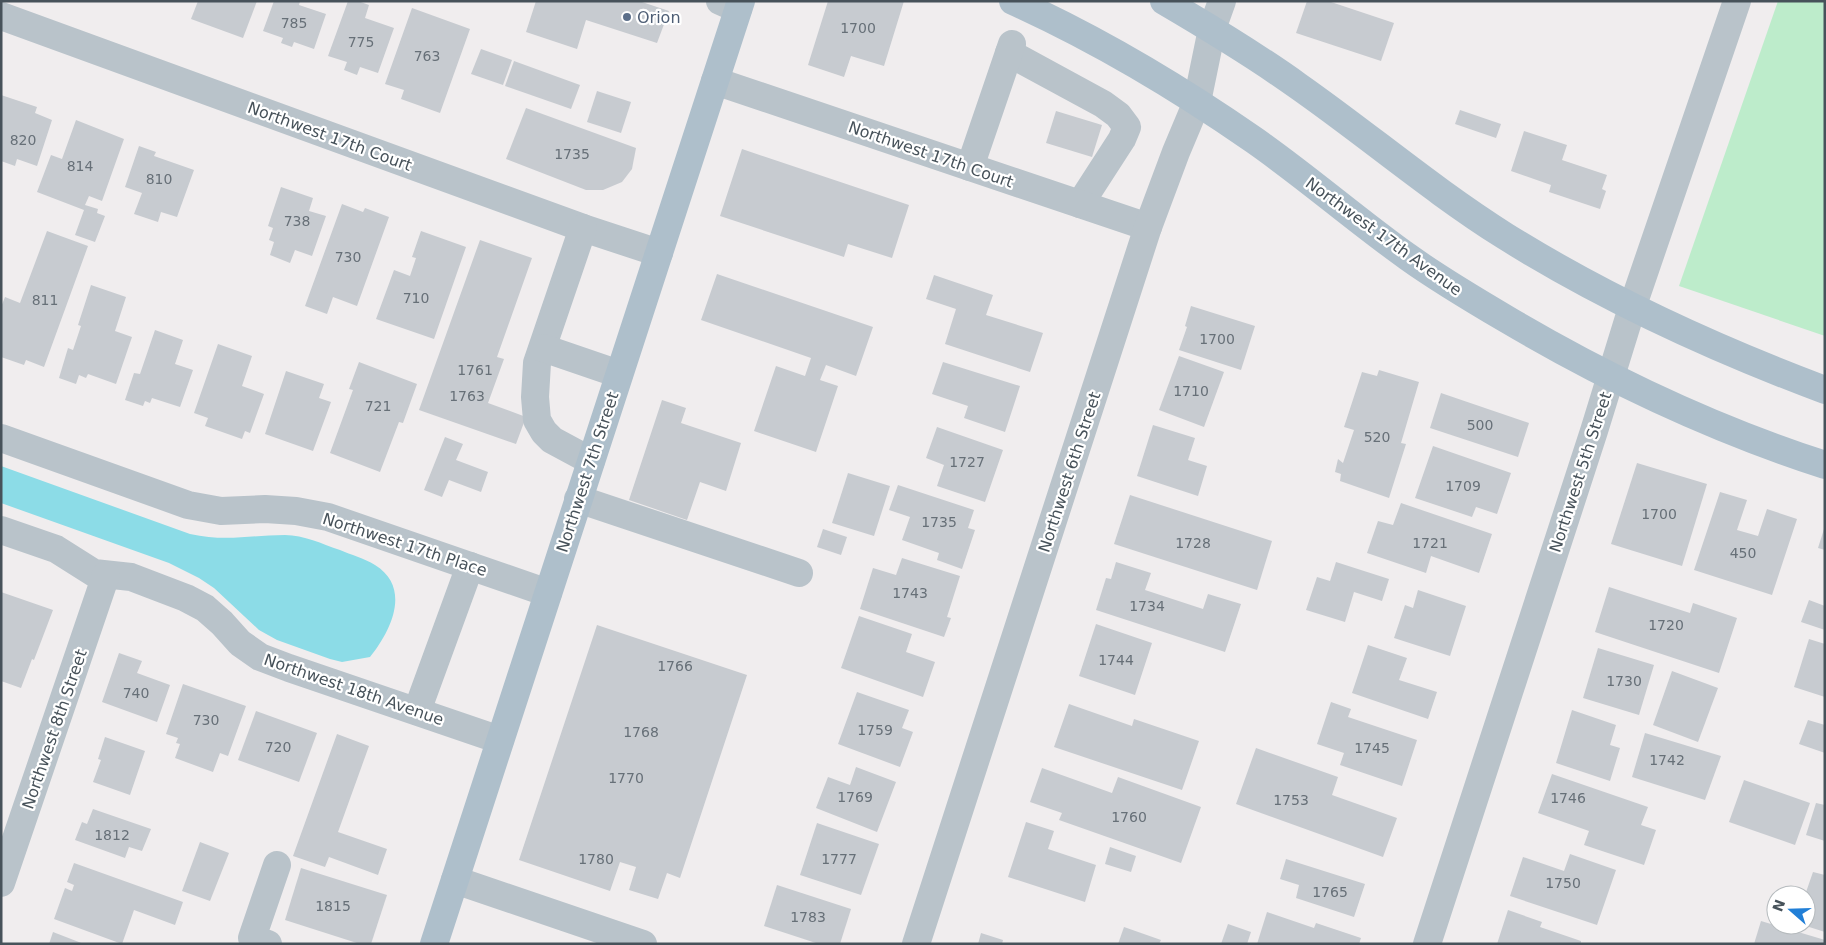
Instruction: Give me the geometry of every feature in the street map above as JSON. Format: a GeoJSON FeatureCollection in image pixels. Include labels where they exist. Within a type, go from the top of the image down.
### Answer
{"type":"FeatureCollection","features":[{"type":"Feature","properties":{"kind":"main road","name":"Northwest 17th Avenue"},"geometry":{"type":"LineString","coordinates":[[1014,1],[1098,45],[1197,102],[1255,141],[1408,257],[1549,344],[1610,376],[1707,420],[1825,465]]}},
{"type":"Feature","properties":{"kind":"main road"},"geometry":{"type":"LineString","coordinates":[[1164,1],[1299,86],[1398,162],[1504,235],[1632,308],[1733,355],[1825,390]]}},
{"type":"Feature","properties":{"kind":"main road","name":"Northwest 7th Street"},"geometry":{"type":"LineString","coordinates":[[434,944],[714,81],[733,4]]}},
{"type":"Feature","properties":{"kind":"street","name":"Northwest 6th Street"},"geometry":{"type":"LineString","coordinates":[[916,944],[1148,226],[1197,102],[1212,30],[1222,1]]}},
{"type":"Feature","properties":{"kind":"street","name":"Northwest 5th Street"},"geometry":{"type":"LineString","coordinates":[[1427,944],[1632,308],[1737,1]]}},
{"type":"Feature","properties":{"kind":"street","name":"Northwest 17th Court"},"geometry":{"type":"LineString","coordinates":[[1,16],[583,228],[659,252]]}},
{"type":"Feature","properties":{"kind":"street"},"geometry":{"type":"LineString","coordinates":[[970,167],[1011,48],[1103,104],[1118,115],[1127,127],[1122,139],[1080,204]]}},
{"type":"Feature","properties":{"kind":"street","name":"Northwest 17th Court"},"geometry":{"type":"LineString","coordinates":[[714,81],[1148,226]]}},
{"type":"Feature","properties":{"kind":"street"},"geometry":{"type":"LineString","coordinates":[[583,228],[537,363],[535,397],[537,420],[544,432],[552,440],[591,461]]}},
{"type":"Feature","properties":{"kind":"street"},"geometry":{"type":"LineString","coordinates":[[543,348],[619,374]]}},
{"type":"Feature","properties":{"kind":"street","name":"Northwest 17th Place"},"geometry":{"type":"LineString","coordinates":[[1,438],[188,505],[221,511],[265,509],[296,511],[328,517],[548,593]]}},
{"type":"Feature","properties":{"kind":"street"},"geometry":{"type":"LineString","coordinates":[[578,498],[799,574]]}},
{"type":"Feature","properties":{"kind":"street"},"geometry":{"type":"LineString","coordinates":[[1,530],[56,549],[100,574]]}},
{"type":"Feature","properties":{"kind":"street"},"geometry":{"type":"LineString","coordinates":[[417,711],[470,566]]}},
{"type":"Feature","properties":{"kind":"street","name":"Northwest 18th Avenue"},"geometry":{"type":"LineString","coordinates":[[100,574],[131,576],[186,598],[204,608],[222,623],[240,643],[260,656],[289,668],[500,740]]}},
{"type":"Feature","properties":{"kind":"street","name":"Northwest 8th Street"},"geometry":{"type":"LineString","coordinates":[[1,883],[100,574]]}},
{"type":"Feature","properties":{"kind":"street"},"geometry":{"type":"LineString","coordinates":[[268,944],[252,938],[277,865]]}},
{"type":"Feature","properties":{"kind":"street"},"geometry":{"type":"LineString","coordinates":[[455,880],[643,944]]}},
{"type":"Feature","properties":{"kind":"green space"},"geometry":{"type":"Polygon","coordinates":[[[1778,1],[1825,1],[1825,336],[1679,286],[1778,1]]]}},
{"type":"Feature","properties":{"kind":"water"},"geometry":{"type":"Polygon","coordinates":[[[1,466],[190,534],[215,538],[292,535],[313,540],[362,558],[386,574],[393,585],[395,597],[391,623],[378,647],[370,657],[342,662],[277,640],[259,630],[214,588],[169,563],[1,503],[1,466]]]}},
{"type":"Feature","properties":{"kind":"building"},"geometry":{"type":"Polygon","coordinates":[[[198,1],[257,1],[243,38],[191,19],[198,1]]]}},
{"type":"Feature","properties":{"kind":"building"},"geometry":{"type":"Polygon","coordinates":[[[274,1],[300,1],[299,5],[326,14],[314,49],[294,42],[292,47],[281,43],[283,38],[263,31],[274,1]]]}},
{"type":"Feature","properties":{"kind":"building"},"geometry":{"type":"Polygon","coordinates":[[[348,1],[358,1],[369,5],[365,18],[394,28],[378,73],[360,67],[357,75],[344,70],[347,62],[328,56],[348,1]]]}},
{"type":"Feature","properties":{"kind":"building"},"geometry":{"type":"Polygon","coordinates":[[[536,1],[639,1],[669,11],[657,43],[586,20],[577,49],[526,32],[536,1]]]}},
{"type":"Feature","properties":{"kind":"building"},"geometry":{"type":"Polygon","coordinates":[[[828,1],[904,1],[884,66],[851,56],[844,77],[808,65],[828,1]]]}},
{"type":"Feature","properties":{"kind":"building"},"geometry":{"type":"Polygon","coordinates":[[[1307,1],[1328,1],[1394,23],[1381,61],[1296,33],[1307,1]]]}},
{"type":"Feature","properties":{"kind":"building"},"geometry":{"type":"Polygon","coordinates":[[[412,8],[470,29],[440,113],[401,99],[404,90],[385,84],[412,8]]]}},
{"type":"Feature","properties":{"kind":"building"},"geometry":{"type":"Polygon","coordinates":[[[481,49],[512,60],[503,85],[471,74],[481,49]]]}},
{"type":"Feature","properties":{"kind":"building"},"geometry":{"type":"Polygon","coordinates":[[[514,61],[580,85],[571,109],[505,86],[514,61]]]}},
{"type":"Feature","properties":{"kind":"building"},"geometry":{"type":"Polygon","coordinates":[[[597,91],[631,102],[621,133],[587,122],[597,91]]]}},
{"type":"Feature","properties":{"kind":"building"},"geometry":{"type":"Polygon","coordinates":[[[1,95],[37,107],[35,113],[52,120],[37,166],[17,159],[15,166],[1,161],[1,95]]]}},
{"type":"Feature","properties":{"kind":"building"},"geometry":{"type":"Polygon","coordinates":[[[526,108],[636,148],[632,169],[622,182],[603,190],[586,190],[506,159],[526,108]]]}},
{"type":"Feature","properties":{"kind":"building"},"geometry":{"type":"Polygon","coordinates":[[[1460,110],[1501,124],[1496,138],[1455,124],[1460,110]]]}},
{"type":"Feature","properties":{"kind":"building"},"geometry":{"type":"Polygon","coordinates":[[[1056,111],[1102,125],[1092,157],[1046,143],[1056,111]]]}},
{"type":"Feature","properties":{"kind":"building"},"geometry":{"type":"Polygon","coordinates":[[[76,120],[124,139],[102,201],[89,196],[85,205],[98,209],[97,213],[105,216],[95,242],[75,235],[84,210],[37,192],[51,155],[62,159],[76,120]]]}},
{"type":"Feature","properties":{"kind":"building"},"geometry":{"type":"Polygon","coordinates":[[[1524,131],[1567,145],[1562,160],[1607,175],[1602,189],[1606,191],[1600,209],[1549,192],[1551,185],[1511,171],[1524,131]]]}},
{"type":"Feature","properties":{"kind":"building"},"geometry":{"type":"Polygon","coordinates":[[[139,146],[156,152],[154,156],[194,170],[177,217],[161,212],[158,222],[134,214],[142,193],[125,187],[139,146]]]}},
{"type":"Feature","properties":{"kind":"building"},"geometry":{"type":"Polygon","coordinates":[[[742,149],[909,205],[892,258],[848,244],[844,257],[720,216],[742,149]]]}},
{"type":"Feature","properties":{"kind":"building"},"geometry":{"type":"Polygon","coordinates":[[[281,187],[313,198],[309,211],[326,216],[312,256],[295,250],[290,263],[270,255],[274,242],[269,240],[273,228],[268,226],[281,187]]]}},
{"type":"Feature","properties":{"kind":"building"},"geometry":{"type":"Polygon","coordinates":[[[342,204],[363,212],[365,208],[389,217],[357,306],[333,297],[327,314],[305,306],[342,204]]]}},
{"type":"Feature","properties":{"kind":"building"},"geometry":{"type":"Polygon","coordinates":[[[47,231],[88,246],[44,367],[26,360],[24,365],[1,357],[1,307],[5,297],[20,303],[47,231]]]}},
{"type":"Feature","properties":{"kind":"building"},"geometry":{"type":"Polygon","coordinates":[[[421,231],[466,247],[434,339],[376,319],[394,270],[410,276],[416,258],[412,257],[421,231]]]}},
{"type":"Feature","properties":{"kind":"building"},"geometry":{"type":"Polygon","coordinates":[[[480,240],[532,258],[497,357],[504,359],[488,403],[526,417],[516,444],[419,410],[480,240]]]}},
{"type":"Feature","properties":{"kind":"building"},"geometry":{"type":"Polygon","coordinates":[[[717,274],[873,327],[856,376],[826,365],[820,380],[838,386],[816,452],[754,431],[776,366],[805,376],[811,358],[701,320],[717,274]]]}},
{"type":"Feature","properties":{"kind":"building"},"geometry":{"type":"Polygon","coordinates":[[[934,275],[993,295],[986,315],[1043,333],[1030,372],[945,344],[956,309],[926,299],[934,275]]]}},
{"type":"Feature","properties":{"kind":"building"},"geometry":{"type":"Polygon","coordinates":[[[91,285],[126,297],[115,331],[132,337],[116,384],[88,374],[86,378],[79,375],[76,384],[59,378],[68,348],[73,350],[81,326],[78,325],[91,285]]]}},
{"type":"Feature","properties":{"kind":"building"},"geometry":{"type":"Polygon","coordinates":[[[1191,306],[1255,326],[1241,370],[1179,350],[1187,327],[1185,326],[1191,306]]]}},
{"type":"Feature","properties":{"kind":"building"},"geometry":{"type":"Polygon","coordinates":[[[155,330],[183,340],[175,364],[193,370],[180,407],[152,398],[150,403],[145,401],[143,406],[125,400],[134,373],[140,374],[155,330]]]}},
{"type":"Feature","properties":{"kind":"building"},"geometry":{"type":"Polygon","coordinates":[[[218,344],[252,356],[242,386],[264,394],[250,433],[245,431],[242,439],[205,426],[208,418],[194,413],[218,344]]]}},
{"type":"Feature","properties":{"kind":"building"},"geometry":{"type":"Polygon","coordinates":[[[1179,356],[1224,372],[1204,427],[1159,410],[1179,356]]]}},
{"type":"Feature","properties":{"kind":"building"},"geometry":{"type":"Polygon","coordinates":[[[359,362],[417,384],[403,423],[399,422],[380,472],[330,453],[353,390],[349,389],[359,362]]]}},
{"type":"Feature","properties":{"kind":"building"},"geometry":{"type":"Polygon","coordinates":[[[943,362],[1020,386],[1005,432],[964,418],[968,406],[932,394],[943,362]]]}},
{"type":"Feature","properties":{"kind":"building"},"geometry":{"type":"Polygon","coordinates":[[[1379,370],[1419,382],[1401,443],[1406,444],[1389,498],[1340,481],[1341,474],[1335,472],[1338,459],[1343,463],[1354,430],[1344,427],[1362,372],[1377,376],[1379,370]]]}},
{"type":"Feature","properties":{"kind":"building"},"geometry":{"type":"Polygon","coordinates":[[[286,371],[324,384],[319,398],[331,402],[313,451],[265,434],[286,371]]]}},
{"type":"Feature","properties":{"kind":"building"},"geometry":{"type":"Polygon","coordinates":[[[1441,393],[1529,423],[1518,457],[1430,428],[1441,393]]]}},
{"type":"Feature","properties":{"kind":"building"},"geometry":{"type":"Polygon","coordinates":[[[662,400],[686,408],[681,423],[741,443],[726,491],[700,482],[687,520],[629,500],[662,400]]]}},
{"type":"Feature","properties":{"kind":"building"},"geometry":{"type":"Polygon","coordinates":[[[1153,425],[1195,438],[1188,460],[1207,466],[1198,496],[1137,476],[1153,425]]]}},
{"type":"Feature","properties":{"kind":"building"},"geometry":{"type":"Polygon","coordinates":[[[937,427],[1003,450],[985,502],[937,486],[944,465],[926,458],[937,427]]]}},
{"type":"Feature","properties":{"kind":"building"},"geometry":{"type":"Polygon","coordinates":[[[445,437],[463,444],[456,460],[488,472],[481,492],[449,480],[442,497],[424,490],[445,437]]]}},
{"type":"Feature","properties":{"kind":"building"},"geometry":{"type":"Polygon","coordinates":[[[1433,446],[1511,473],[1497,514],[1476,507],[1472,517],[1415,498],[1433,446]]]}},
{"type":"Feature","properties":{"kind":"building"},"geometry":{"type":"Polygon","coordinates":[[[1637,463],[1707,484],[1682,566],[1611,544],[1637,463]]]}},
{"type":"Feature","properties":{"kind":"building"},"geometry":{"type":"Polygon","coordinates":[[[848,473],[890,486],[874,536],[832,523],[848,473]]]}},
{"type":"Feature","properties":{"kind":"building"},"geometry":{"type":"Polygon","coordinates":[[[898,485],[974,510],[968,528],[975,530],[962,569],[937,560],[939,553],[902,540],[910,517],[889,510],[898,485]]]}},
{"type":"Feature","properties":{"kind":"building"},"geometry":{"type":"Polygon","coordinates":[[[1720,492],[1747,500],[1737,530],[1758,536],[1767,509],[1797,519],[1772,595],[1694,570],[1720,492]]]}},
{"type":"Feature","properties":{"kind":"building"},"geometry":{"type":"Polygon","coordinates":[[[1130,495],[1272,541],[1257,590],[1114,544],[1130,495]]]}},
{"type":"Feature","properties":{"kind":"building"},"geometry":{"type":"Polygon","coordinates":[[[1401,503],[1492,534],[1479,573],[1431,556],[1426,573],[1367,553],[1378,521],[1393,525],[1401,503]]]}},
{"type":"Feature","properties":{"kind":"building"},"geometry":{"type":"Polygon","coordinates":[[[823,529],[847,537],[841,555],[817,547],[823,529]]]}},
{"type":"Feature","properties":{"kind":"building"},"geometry":{"type":"Polygon","coordinates":[[[1825,529],[1825,550],[1818,548],[1825,529]]]}},
{"type":"Feature","properties":{"kind":"building"},"geometry":{"type":"Polygon","coordinates":[[[902,558],[960,576],[947,617],[951,618],[944,637],[860,609],[873,568],[896,575],[902,558]]]}},
{"type":"Feature","properties":{"kind":"building"},"geometry":{"type":"Polygon","coordinates":[[[1116,562],[1151,573],[1145,590],[1203,609],[1208,594],[1241,604],[1225,652],[1096,610],[1106,578],[1111,579],[1116,562]]]}},
{"type":"Feature","properties":{"kind":"building"},"geometry":{"type":"Polygon","coordinates":[[[1336,562],[1389,579],[1382,601],[1354,592],[1345,622],[1306,610],[1317,577],[1330,581],[1336,562]]]}},
{"type":"Feature","properties":{"kind":"building"},"geometry":{"type":"Polygon","coordinates":[[[1609,587],[1690,613],[1693,603],[1737,618],[1719,673],[1595,632],[1609,587]]]}},
{"type":"Feature","properties":{"kind":"building"},"geometry":{"type":"Polygon","coordinates":[[[1418,590],[1466,606],[1450,656],[1394,638],[1405,605],[1413,608],[1418,590]]]}},
{"type":"Feature","properties":{"kind":"building"},"geometry":{"type":"Polygon","coordinates":[[[1,592],[53,610],[21,688],[1,681],[1,592]]]}},
{"type":"Feature","properties":{"kind":"building"},"geometry":{"type":"Polygon","coordinates":[[[1809,600],[1825,606],[1825,630],[1801,622],[1809,600]]]}},
{"type":"Feature","properties":{"kind":"building"},"geometry":{"type":"Polygon","coordinates":[[[859,616],[912,634],[906,652],[935,662],[923,697],[841,668],[859,616]]]}},
{"type":"Feature","properties":{"kind":"building"},"geometry":{"type":"Polygon","coordinates":[[[1096,624],[1152,643],[1135,695],[1079,676],[1096,624]]]}},
{"type":"Feature","properties":{"kind":"building"},"geometry":{"type":"Polygon","coordinates":[[[597,625],[747,675],[680,878],[667,873],[658,899],[629,890],[636,867],[620,862],[610,891],[519,860],[597,625]]]}},
{"type":"Feature","properties":{"kind":"building"},"geometry":{"type":"Polygon","coordinates":[[[1809,639],[1825,644],[1825,697],[1794,687],[1809,639]]]}},
{"type":"Feature","properties":{"kind":"building"},"geometry":{"type":"Polygon","coordinates":[[[1368,645],[1407,658],[1399,680],[1437,692],[1428,719],[1352,693],[1368,645]]]}},
{"type":"Feature","properties":{"kind":"building"},"geometry":{"type":"Polygon","coordinates":[[[1598,648],[1654,665],[1639,715],[1583,698],[1598,648]]]}},
{"type":"Feature","properties":{"kind":"building"},"geometry":{"type":"Polygon","coordinates":[[[119,653],[142,661],[137,673],[170,685],[157,722],[102,702],[119,653]]]}},
{"type":"Feature","properties":{"kind":"building"},"geometry":{"type":"Polygon","coordinates":[[[1672,671],[1718,688],[1698,742],[1653,725],[1672,671]]]}},
{"type":"Feature","properties":{"kind":"building"},"geometry":{"type":"Polygon","coordinates":[[[183,684],[246,706],[228,756],[220,753],[213,772],[175,758],[180,744],[176,743],[178,738],[166,734],[183,684]]]}},
{"type":"Feature","properties":{"kind":"building"},"geometry":{"type":"Polygon","coordinates":[[[857,692],[909,710],[902,728],[913,732],[900,767],[838,744],[857,692]]]}},
{"type":"Feature","properties":{"kind":"building"},"geometry":{"type":"Polygon","coordinates":[[[1331,702],[1351,709],[1348,717],[1417,740],[1402,786],[1340,765],[1344,753],[1317,744],[1331,702]]]}},
{"type":"Feature","properties":{"kind":"building"},"geometry":{"type":"Polygon","coordinates":[[[1069,704],[1132,726],[1134,719],[1199,741],[1182,790],[1054,747],[1069,704]]]}},
{"type":"Feature","properties":{"kind":"building"},"geometry":{"type":"Polygon","coordinates":[[[1572,710],[1616,725],[1610,745],[1620,748],[1610,781],[1556,763],[1572,710]]]}},
{"type":"Feature","properties":{"kind":"building"},"geometry":{"type":"Polygon","coordinates":[[[256,711],[317,733],[299,782],[238,760],[256,711]]]}},
{"type":"Feature","properties":{"kind":"building"},"geometry":{"type":"Polygon","coordinates":[[[1808,720],[1825,725],[1825,753],[1799,744],[1808,720]]]}},
{"type":"Feature","properties":{"kind":"building"},"geometry":{"type":"Polygon","coordinates":[[[1645,733],[1721,756],[1705,800],[1632,777],[1645,733]]]}},
{"type":"Feature","properties":{"kind":"building"},"geometry":{"type":"Polygon","coordinates":[[[337,734],[369,746],[338,832],[387,849],[378,875],[329,857],[325,867],[293,856],[337,734]]]}},
{"type":"Feature","properties":{"kind":"building"},"geometry":{"type":"Polygon","coordinates":[[[105,737],[145,751],[130,795],[93,782],[101,760],[98,759],[105,737]]]}},
{"type":"Feature","properties":{"kind":"building"},"geometry":{"type":"Polygon","coordinates":[[[1256,748],[1338,777],[1332,795],[1397,818],[1383,857],[1236,804],[1256,748]]]}},
{"type":"Feature","properties":{"kind":"building"},"geometry":{"type":"Polygon","coordinates":[[[856,767],[896,782],[877,832],[816,808],[828,777],[850,785],[856,767]]]}},
{"type":"Feature","properties":{"kind":"building"},"geometry":{"type":"Polygon","coordinates":[[[1042,768],[1112,793],[1118,777],[1201,807],[1181,863],[1059,820],[1062,813],[1030,802],[1042,768]]]}},
{"type":"Feature","properties":{"kind":"building"},"geometry":{"type":"Polygon","coordinates":[[[1552,774],[1648,807],[1641,825],[1656,830],[1644,865],[1584,845],[1589,831],[1538,813],[1552,774]]]}},
{"type":"Feature","properties":{"kind":"building"},"geometry":{"type":"Polygon","coordinates":[[[1744,780],[1810,803],[1795,845],[1729,822],[1744,780]]]}},
{"type":"Feature","properties":{"kind":"building"},"geometry":{"type":"Polygon","coordinates":[[[1816,803],[1825,805],[1825,841],[1806,835],[1816,803]]]}},
{"type":"Feature","properties":{"kind":"building"},"geometry":{"type":"Polygon","coordinates":[[[93,809],[151,829],[142,851],[129,847],[125,858],[75,840],[82,822],[87,824],[93,809]]]}},
{"type":"Feature","properties":{"kind":"building"},"geometry":{"type":"Polygon","coordinates":[[[1026,822],[1054,831],[1048,849],[1096,865],[1085,902],[1008,877],[1026,822]]]}},
{"type":"Feature","properties":{"kind":"building"},"geometry":{"type":"Polygon","coordinates":[[[817,823],[879,844],[861,895],[800,875],[817,823]]]}},
{"type":"Feature","properties":{"kind":"building"},"geometry":{"type":"Polygon","coordinates":[[[200,842],[229,853],[210,901],[182,891],[200,842]]]}},
{"type":"Feature","properties":{"kind":"building"},"geometry":{"type":"Polygon","coordinates":[[[1110,847],[1136,856],[1131,872],[1105,864],[1110,847]]]}},
{"type":"Feature","properties":{"kind":"building"},"geometry":{"type":"Polygon","coordinates":[[[1570,854],[1616,870],[1597,925],[1510,896],[1523,857],[1564,871],[1570,854]]]}},
{"type":"Feature","properties":{"kind":"building"},"geometry":{"type":"Polygon","coordinates":[[[1286,859],[1365,884],[1354,917],[1296,898],[1299,885],[1280,879],[1286,859]]]}},
{"type":"Feature","properties":{"kind":"building"},"geometry":{"type":"Polygon","coordinates":[[[74,863],[183,902],[175,925],[134,910],[122,944],[54,919],[65,888],[72,891],[74,885],[67,882],[74,863]]]}},
{"type":"Feature","properties":{"kind":"building"},"geometry":{"type":"Polygon","coordinates":[[[301,868],[387,895],[371,944],[360,944],[285,920],[301,868]]]}},
{"type":"Feature","properties":{"kind":"building"},"geometry":{"type":"Polygon","coordinates":[[[1813,872],[1825,875],[1825,932],[1816,929],[1816,885],[1808,885],[1813,872]]]}},
{"type":"Feature","properties":{"kind":"building"},"geometry":{"type":"Polygon","coordinates":[[[777,885],[851,909],[840,944],[819,944],[764,926],[777,885]]]}},
{"type":"Feature","properties":{"kind":"building"},"geometry":{"type":"Polygon","coordinates":[[[1508,910],[1542,922],[1540,927],[1581,941],[1581,944],[1497,944],[1508,910]]]}},
{"type":"Feature","properties":{"kind":"building"},"geometry":{"type":"Polygon","coordinates":[[[1267,912],[1314,928],[1316,923],[1361,938],[1359,944],[1257,944],[1267,912]]]}},
{"type":"Feature","properties":{"kind":"building"},"geometry":{"type":"Polygon","coordinates":[[[1761,921],[1766,922],[1766,935],[1808,935],[1825,940],[1825,944],[1754,944],[1761,921]]]}},
{"type":"Feature","properties":{"kind":"building"},"geometry":{"type":"Polygon","coordinates":[[[1228,924],[1251,932],[1247,944],[1221,944],[1228,924]]]}},
{"type":"Feature","properties":{"kind":"building"},"geometry":{"type":"Polygon","coordinates":[[[1124,927],[1161,940],[1159,944],[1118,944],[1124,927]]]}},
{"type":"Feature","properties":{"kind":"building"},"geometry":{"type":"Polygon","coordinates":[[[53,932],[84,944],[49,944],[53,932]]]}},
{"type":"Feature","properties":{"kind":"building"},"geometry":{"type":"Polygon","coordinates":[[[981,933],[1003,940],[1002,944],[978,944],[981,933]]]}},
{"type":"Feature","properties":{"kind":"place","name":"Orion"},"geometry":{"type":"Point","coordinates":[627,17]}}]}
